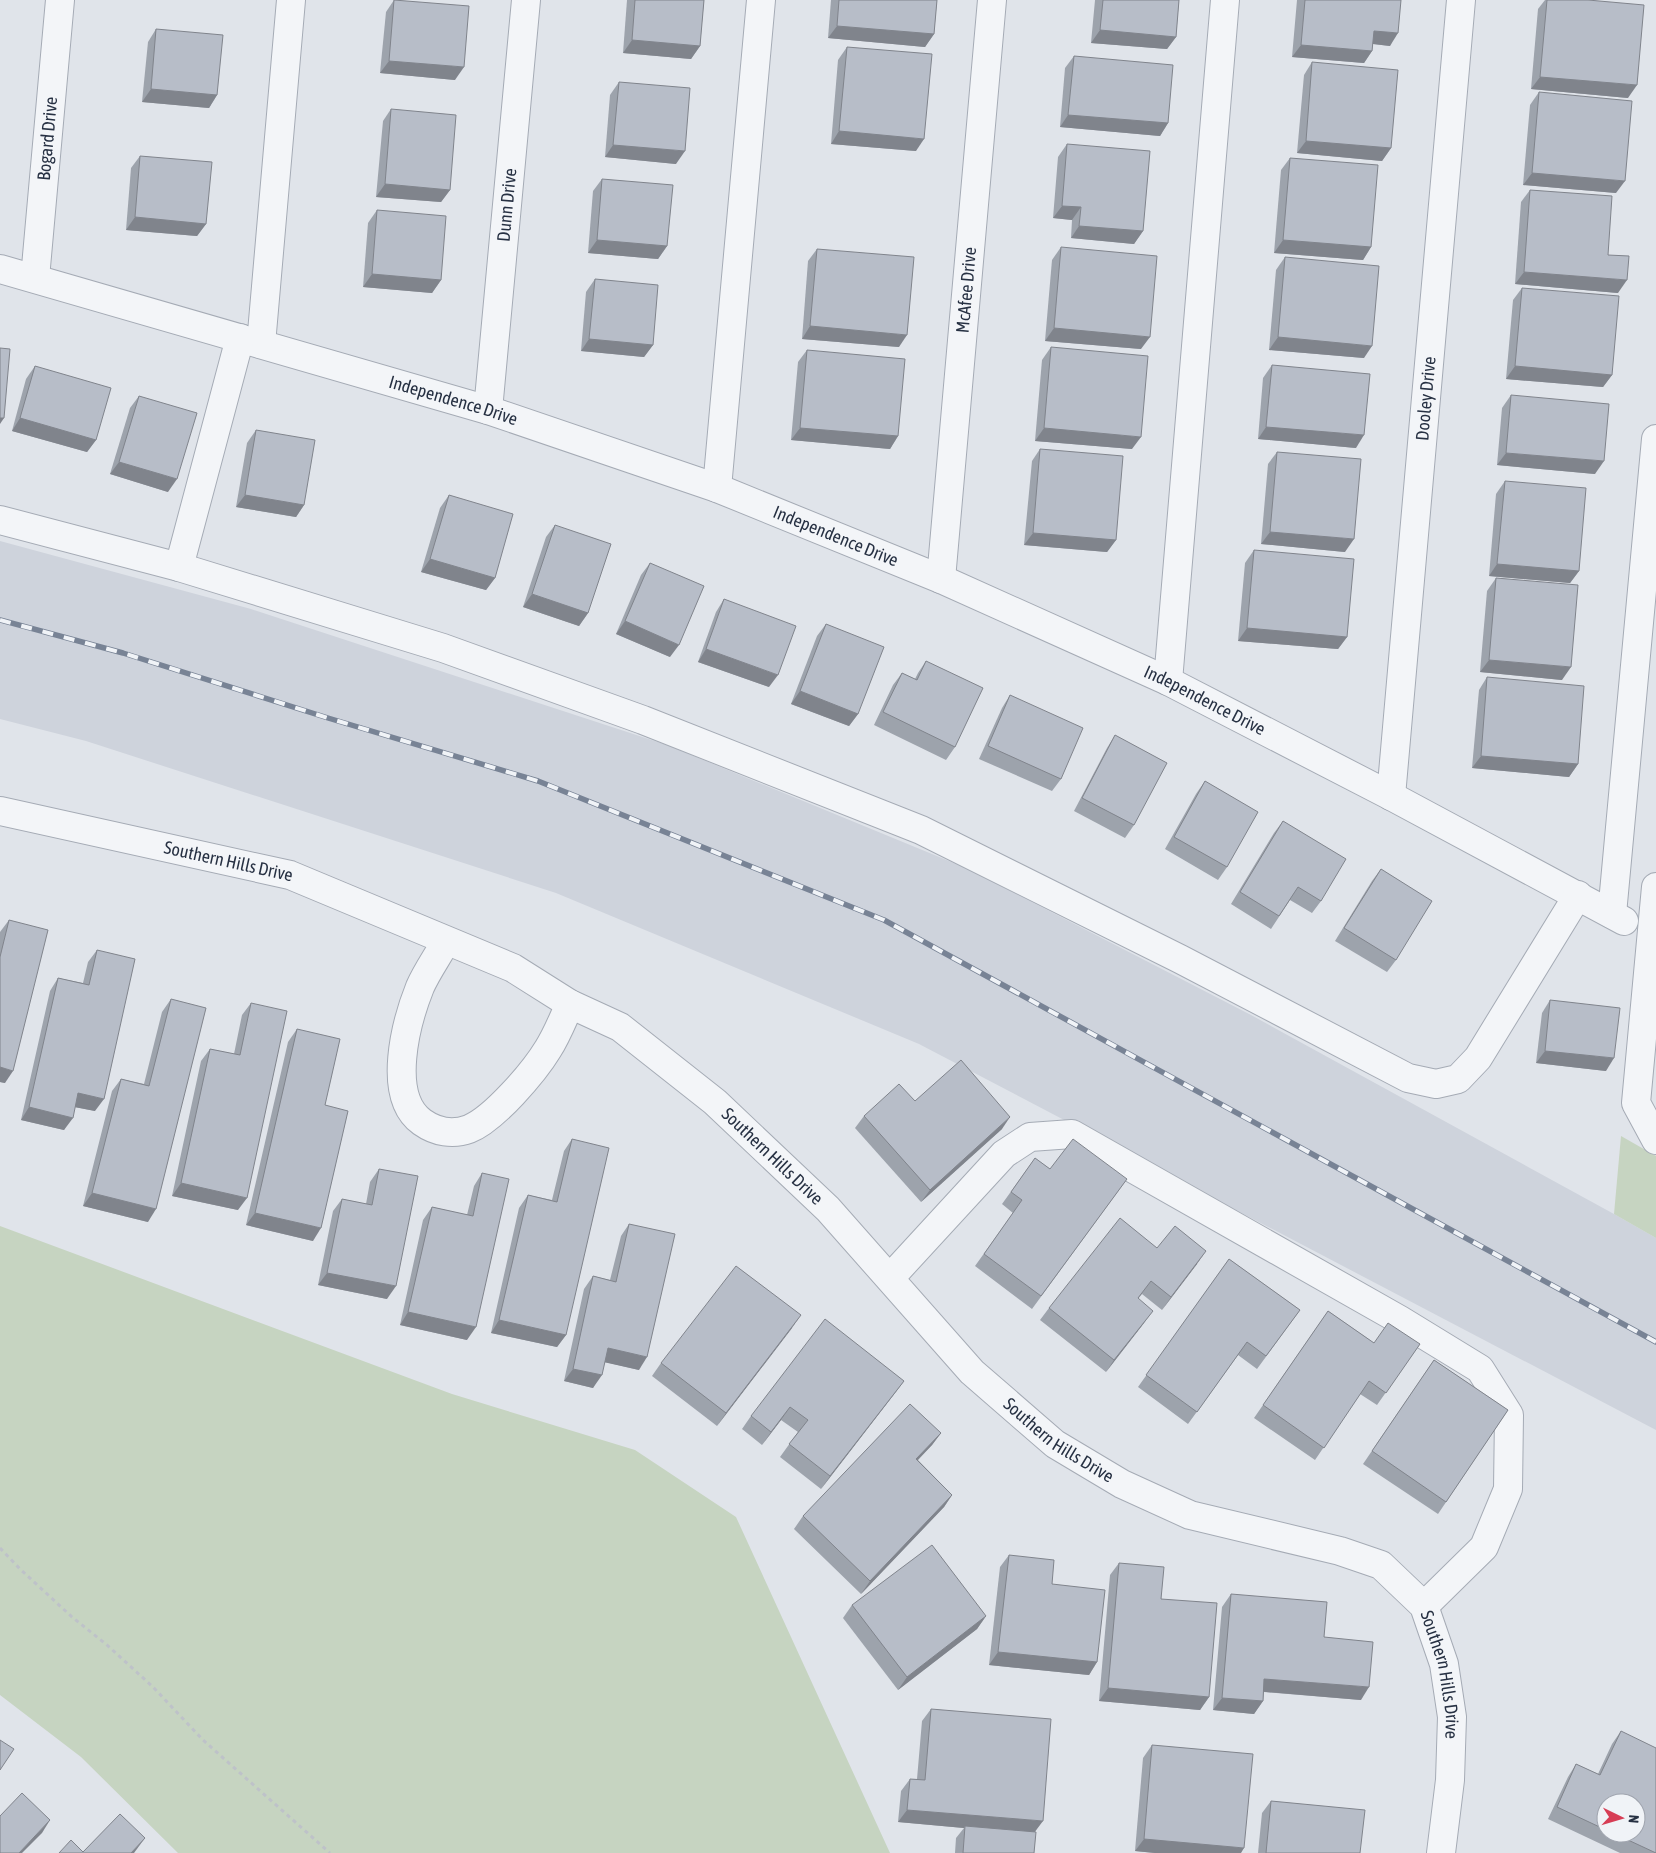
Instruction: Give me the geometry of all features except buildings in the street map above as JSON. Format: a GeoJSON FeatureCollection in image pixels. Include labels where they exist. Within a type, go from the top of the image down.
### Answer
{"type":"FeatureCollection","features":[{"type":"Feature","properties":{"kind":"street","name":"Bogard Drive"},"geometry":{"type":"LineString","coordinates":[[35,278],[60,0]]}},
{"type":"Feature","properties":{"kind":"street"},"geometry":{"type":"LineString","coordinates":[[179,566],[251,341],[291,0]]}},
{"type":"Feature","properties":{"kind":"street","name":"Dunn Drive"},"geometry":{"type":"LineString","coordinates":[[488,410],[526,0]]}},
{"type":"Feature","properties":{"kind":"street"},"geometry":{"type":"LineString","coordinates":[[717,488],[761,0]]}},
{"type":"Feature","properties":{"kind":"street","name":"McAfee Drive"},"geometry":{"type":"LineString","coordinates":[[941,579],[992,0]]}},
{"type":"Feature","properties":{"kind":"street"},"geometry":{"type":"LineString","coordinates":[[1168,681],[1225,0]]}},
{"type":"Feature","properties":{"kind":"street","name":"Dooley Drive"},"geometry":{"type":"LineString","coordinates":[[1391,796],[1460,0]]}},
{"type":"Feature","properties":{"kind":"street","name":"Independence Drive"},"geometry":{"type":"LineString","coordinates":[[0,269],[488,410],[717,488],[941,579],[1168,681],[1391,796],[1618,917],[1656,439]]}},
{"type":"Feature","properties":{"kind":"street"},"geometry":{"type":"LineString","coordinates":[[0,520],[179,566],[443,648],[643,720],[921,830],[1180,959],[1408,1078],[1436,1084],[1458,1079],[1478,1058],[1578,895]]}},
{"type":"Feature","properties":{"kind":"street","name":"Southern Hills Drive"},"geometry":{"type":"LineString","coordinates":[[0,811],[290,875],[513,968],[570,1004],[620,1027],[714,1102],[828,1209],[972,1372],[1055,1444],[1122,1484],[1190,1515],[1340,1551],[1381,1565],[1424,1606],[1444,1664],[1452,1717],[1450,1780],[1442,1853]]}},
{"type":"Feature","properties":{"kind":"street"},"geometry":{"type":"LineString","coordinates":[[1656,887],[1636,1103],[1656,1140]]}},
{"type":"Feature","properties":{"kind":"street"},"geometry":{"type":"LineString","coordinates":[[446,941],[421,986],[410,1018],[404,1051],[402,1092],[413,1115],[426,1125],[442,1131],[459,1132],[482,1122],[529,1074],[549,1048],[570,1004]]}},
{"type":"Feature","properties":{"kind":"street"},"geometry":{"type":"LineString","coordinates":[[890,1278],[1004,1154],[1030,1138],[1072,1134],[1400,1320],[1480,1369],[1510,1415],[1508,1489],[1484,1547],[1424,1606]]}},
{"type":"Feature","properties":{"kind":"path"},"geometry":{"type":"LineString","coordinates":[[0,1548],[72,1617],[107,1645],[153,1687],[203,1740],[330,1853]]}},
{"type":"Feature","properties":{"kind":"shaded area"},"geometry":{"type":"Polygon","coordinates":[[[0,541],[251,609],[667,745],[966,868],[1251,1015],[1656,1238],[1656,1430],[919,1044],[556,893],[86,741],[0,719],[0,541]]]}},
{"type":"Feature","properties":{"kind":"green space"},"geometry":{"type":"Polygon","coordinates":[[[1621,1136],[1656,1156],[1656,1238],[1614,1214],[1621,1136]]]}},
{"type":"Feature","properties":{"kind":"green space"},"geometry":{"type":"Polygon","coordinates":[[[0,1226],[452,1394],[635,1450],[736,1517],[890,1853],[178,1853],[81,1757],[0,1695],[0,1226]]]}},
{"type":"Feature","properties":{"kind":"railway"},"geometry":{"type":"LineString","coordinates":[[0,620],[123,653],[328,718],[538,781],[884,920],[1656,1342]]}}]}
